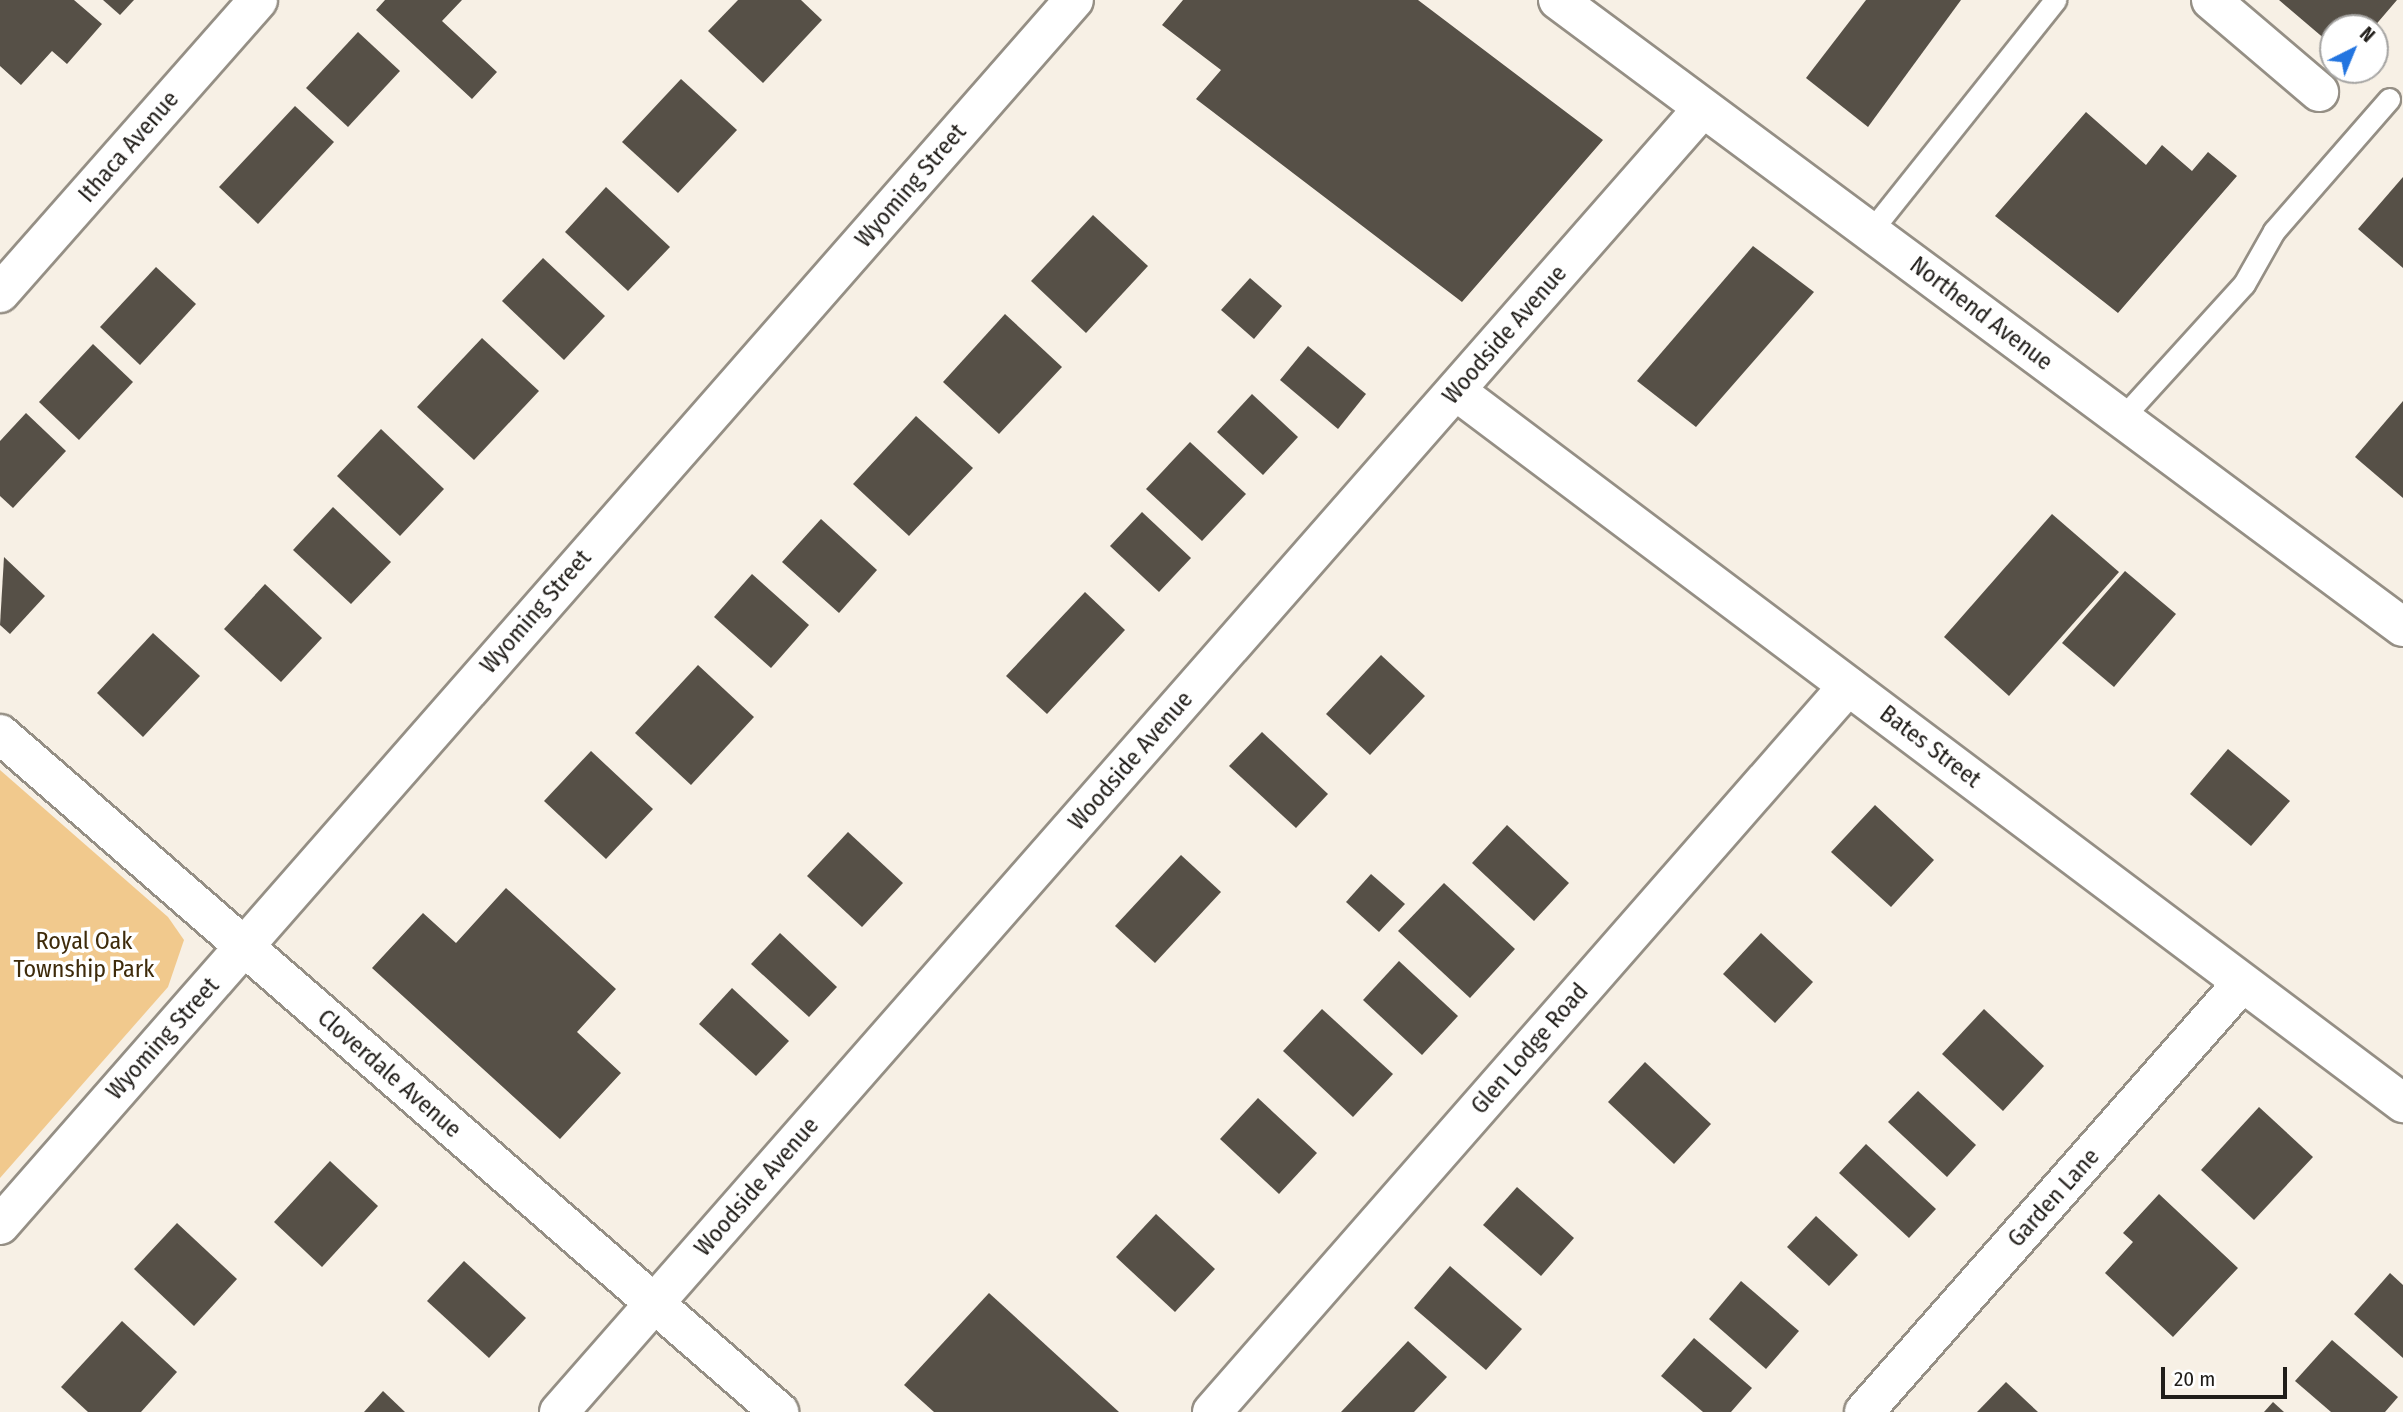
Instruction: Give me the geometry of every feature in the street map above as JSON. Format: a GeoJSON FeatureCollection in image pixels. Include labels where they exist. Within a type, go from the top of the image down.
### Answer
{"type":"FeatureCollection","features":[{"type":"Feature","properties":{"kind":"street","name":"Ithaca Avenue"},"geometry":{"type":"LineString","coordinates":[[0,293],[258,0]]}},
{"type":"Feature","properties":{"kind":"street","name":"Wyoming Street"},"geometry":{"type":"LineString","coordinates":[[0,1225],[1074,0]]}},
{"type":"Feature","properties":{"kind":"street","name":"Northend Avenue"},"geometry":{"type":"LineString","coordinates":[[1558,0],[2403,627]]}},
{"type":"Feature","properties":{"kind":"street"},"geometry":{"type":"LineString","coordinates":[[2211,0],[2319,92]]}},
{"type":"Feature","properties":{"kind":"street","name":"Woodside Avenue"},"geometry":{"type":"LineString","coordinates":[[559,1412],[1702,109]]}},
{"type":"Feature","properties":{"kind":"street","name":"Bates Street"},"geometry":{"type":"LineString","coordinates":[[1456,391],[2403,1104]]}},
{"type":"Feature","properties":{"kind":"street","name":"Glen Lodge Road"},"geometry":{"type":"LineString","coordinates":[[1212,1412],[1848,686]]}},
{"type":"Feature","properties":{"kind":"street","name":"Cloverdale Avenue"},"geometry":{"type":"LineString","coordinates":[[0,734],[779,1412]]}},
{"type":"Feature","properties":{"kind":"street","name":"Garden Lane"},"geometry":{"type":"LineString","coordinates":[[1864,1412],[2242,983]]}},
{"type":"Feature","properties":{"kind":"lane"},"geometry":{"type":"LineString","coordinates":[[1870,232],[2055,0]]}},
{"type":"Feature","properties":{"kind":"lane"},"geometry":{"type":"LineString","coordinates":[[2122,418],[2244,284],[2274,231],[2389,99]]}},
{"type":"Feature","properties":{"kind":"green space","name":"Royal Oak Township Park"},"geometry":{"type":"Polygon","coordinates":[[[0,770],[168,917],[184,940],[168,987],[0,1178],[0,770]]]}},
{"type":"Feature","properties":{"kind":"building"},"geometry":{"type":"Polygon","coordinates":[[[0,0],[74,0],[102,24],[67,64],[52,51],[21,85],[0,66],[0,0]]]}},
{"type":"Feature","properties":{"kind":"building"},"geometry":{"type":"Polygon","coordinates":[[[103,0],[134,0],[120,15],[103,0]]]}},
{"type":"Feature","properties":{"kind":"building"},"geometry":{"type":"Polygon","coordinates":[[[385,0],[462,0],[442,21],[497,72],[472,99],[376,10],[385,0]]]}},
{"type":"Feature","properties":{"kind":"building"},"geometry":{"type":"Polygon","coordinates":[[[738,0],[801,0],[822,20],[763,83],[708,31],[738,0]]]}},
{"type":"Feature","properties":{"kind":"building"},"geometry":{"type":"Polygon","coordinates":[[[1183,0],[1418,0],[1603,140],[1462,302],[1196,99],[1221,70],[1162,25],[1183,0]]]}},
{"type":"Feature","properties":{"kind":"building"},"geometry":{"type":"Polygon","coordinates":[[[1866,0],[1961,0],[1868,127],[1806,78],[1866,0]]]}},
{"type":"Feature","properties":{"kind":"building"},"geometry":{"type":"Polygon","coordinates":[[[2279,0],[2397,0],[2385,14],[2319,14],[2319,34],[2279,0]]]}},
{"type":"Feature","properties":{"kind":"building"},"geometry":{"type":"Polygon","coordinates":[[[358,32],[400,71],[348,127],[306,88],[358,32]]]}},
{"type":"Feature","properties":{"kind":"building"},"geometry":{"type":"Polygon","coordinates":[[[681,79],[737,130],[678,193],[622,142],[681,79]]]}},
{"type":"Feature","properties":{"kind":"building"},"geometry":{"type":"Polygon","coordinates":[[[295,106],[334,142],[258,224],[219,187],[295,106]]]}},
{"type":"Feature","properties":{"kind":"building"},"geometry":{"type":"Polygon","coordinates":[[[2086,112],[2146,165],[2162,145],[2192,171],[2208,152],[2237,176],[2118,313],[1995,216],[2086,112]]]}},
{"type":"Feature","properties":{"kind":"building"},"geometry":{"type":"Polygon","coordinates":[[[2403,177],[2403,268],[2358,229],[2403,177]]]}},
{"type":"Feature","properties":{"kind":"building"},"geometry":{"type":"Polygon","coordinates":[[[606,187],[670,247],[628,291],[565,232],[606,187]]]}},
{"type":"Feature","properties":{"kind":"building"},"geometry":{"type":"Polygon","coordinates":[[[1093,215],[1148,266],[1086,333],[1031,281],[1093,215]]]}},
{"type":"Feature","properties":{"kind":"building"},"geometry":{"type":"Polygon","coordinates":[[[1753,246],[1814,292],[1696,427],[1637,381],[1753,246]]]}},
{"type":"Feature","properties":{"kind":"building"},"geometry":{"type":"Polygon","coordinates":[[[543,258],[605,316],[564,360],[502,301],[543,258]]]}},
{"type":"Feature","properties":{"kind":"building"},"geometry":{"type":"Polygon","coordinates":[[[156,267],[196,304],[140,365],[100,327],[156,267]]]}},
{"type":"Feature","properties":{"kind":"building"},"geometry":{"type":"Polygon","coordinates":[[[1250,278],[1282,306],[1254,339],[1221,310],[1250,278]]]}},
{"type":"Feature","properties":{"kind":"building"},"geometry":{"type":"Polygon","coordinates":[[[1005,314],[1062,367],[999,434],[943,382],[1005,314]]]}},
{"type":"Feature","properties":{"kind":"building"},"geometry":{"type":"Polygon","coordinates":[[[482,338],[539,391],[474,460],[417,407],[482,338]]]}},
{"type":"Feature","properties":{"kind":"building"},"geometry":{"type":"Polygon","coordinates":[[[93,344],[133,382],[79,440],[39,402],[93,344]]]}},
{"type":"Feature","properties":{"kind":"building"},"geometry":{"type":"Polygon","coordinates":[[[1308,346],[1366,394],[1338,429],[1280,380],[1308,346]]]}},
{"type":"Feature","properties":{"kind":"building"},"geometry":{"type":"Polygon","coordinates":[[[1252,394],[1298,437],[1263,475],[1217,432],[1252,394]]]}},
{"type":"Feature","properties":{"kind":"building"},"geometry":{"type":"Polygon","coordinates":[[[2403,401],[2403,498],[2355,457],[2403,401]]]}},
{"type":"Feature","properties":{"kind":"building"},"geometry":{"type":"Polygon","coordinates":[[[26,413],[66,451],[13,508],[0,496],[0,441],[26,413]]]}},
{"type":"Feature","properties":{"kind":"building"},"geometry":{"type":"Polygon","coordinates":[[[916,416],[973,468],[909,536],[853,484],[916,416]]]}},
{"type":"Feature","properties":{"kind":"building"},"geometry":{"type":"Polygon","coordinates":[[[381,429],[444,489],[400,536],[337,476],[381,429]]]}},
{"type":"Feature","properties":{"kind":"building"},"geometry":{"type":"Polygon","coordinates":[[[1190,442],[1246,494],[1202,541],[1146,489],[1190,442]]]}},
{"type":"Feature","properties":{"kind":"building"},"geometry":{"type":"Polygon","coordinates":[[[333,507],[391,562],[351,604],[293,550],[333,507]]]}},
{"type":"Feature","properties":{"kind":"building"},"geometry":{"type":"Polygon","coordinates":[[[1142,512],[1191,558],[1159,592],[1110,546],[1142,512]]]}},
{"type":"Feature","properties":{"kind":"building"},"geometry":{"type":"Polygon","coordinates":[[[2052,514],[2119,572],[2009,696],[1944,637],[2052,514]]]}},
{"type":"Feature","properties":{"kind":"building"},"geometry":{"type":"Polygon","coordinates":[[[821,519],[877,570],[839,613],[782,562],[821,519]]]}},
{"type":"Feature","properties":{"kind":"building"},"geometry":{"type":"Polygon","coordinates":[[[4,557],[45,596],[10,634],[0,625],[4,557]]]}},
{"type":"Feature","properties":{"kind":"building"},"geometry":{"type":"Polygon","coordinates":[[[2125,571],[2176,614],[2114,687],[2062,643],[2125,571]]]}},
{"type":"Feature","properties":{"kind":"building"},"geometry":{"type":"Polygon","coordinates":[[[752,574],[809,625],[771,668],[714,617],[752,574]]]}},
{"type":"Feature","properties":{"kind":"building"},"geometry":{"type":"Polygon","coordinates":[[[265,584],[322,638],[281,682],[224,629],[265,584]]]}},
{"type":"Feature","properties":{"kind":"building"},"geometry":{"type":"Polygon","coordinates":[[[1085,592],[1125,630],[1047,714],[1006,676],[1085,592]]]}},
{"type":"Feature","properties":{"kind":"building"},"geometry":{"type":"Polygon","coordinates":[[[153,633],[200,676],[143,737],[97,693],[153,633]]]}},
{"type":"Feature","properties":{"kind":"building"},"geometry":{"type":"Polygon","coordinates":[[[1381,655],[1425,696],[1370,755],[1326,714],[1381,655]]]}},
{"type":"Feature","properties":{"kind":"building"},"geometry":{"type":"Polygon","coordinates":[[[698,665],[754,717],[691,785],[635,733],[698,665]]]}},
{"type":"Feature","properties":{"kind":"building"},"geometry":{"type":"Polygon","coordinates":[[[1262,732],[1328,794],[1296,828],[1229,766],[1262,732]]]}},
{"type":"Feature","properties":{"kind":"building"},"geometry":{"type":"Polygon","coordinates":[[[2228,749],[2290,801],[2251,846],[2190,794],[2228,749]]]}},
{"type":"Feature","properties":{"kind":"building"},"geometry":{"type":"Polygon","coordinates":[[[591,751],[653,809],[606,859],[544,801],[591,751]]]}},
{"type":"Feature","properties":{"kind":"building"},"geometry":{"type":"Polygon","coordinates":[[[1875,805],[1934,860],[1891,907],[1831,852],[1875,805]]]}},
{"type":"Feature","properties":{"kind":"building"},"geometry":{"type":"Polygon","coordinates":[[[1507,825],[1569,883],[1534,921],[1472,863],[1507,825]]]}},
{"type":"Feature","properties":{"kind":"building"},"geometry":{"type":"Polygon","coordinates":[[[848,832],[903,883],[862,927],[807,876],[848,832]]]}},
{"type":"Feature","properties":{"kind":"building"},"geometry":{"type":"Polygon","coordinates":[[[1181,855],[1221,892],[1155,963],[1115,926],[1181,855]]]}},
{"type":"Feature","properties":{"kind":"building"},"geometry":{"type":"Polygon","coordinates":[[[1371,874],[1405,904],[1379,932],[1346,902],[1371,874]]]}},
{"type":"Feature","properties":{"kind":"building"},"geometry":{"type":"Polygon","coordinates":[[[1444,883],[1515,949],[1470,998],[1398,931],[1444,883]]]}},
{"type":"Feature","properties":{"kind":"building"},"geometry":{"type":"Polygon","coordinates":[[[506,888],[616,989],[577,1032],[621,1073],[560,1139],[372,968],[423,913],[456,943],[506,888]]]}},
{"type":"Feature","properties":{"kind":"building"},"geometry":{"type":"Polygon","coordinates":[[[780,933],[837,987],[809,1017],[751,964],[780,933]]]}},
{"type":"Feature","properties":{"kind":"building"},"geometry":{"type":"Polygon","coordinates":[[[1761,933],[1813,982],[1775,1023],[1723,974],[1761,933]]]}},
{"type":"Feature","properties":{"kind":"building"},"geometry":{"type":"Polygon","coordinates":[[[1399,961],[1458,1016],[1422,1055],[1363,1000],[1399,961]]]}},
{"type":"Feature","properties":{"kind":"building"},"geometry":{"type":"Polygon","coordinates":[[[732,988],[789,1041],[756,1076],[699,1024],[732,988]]]}},
{"type":"Feature","properties":{"kind":"building"},"geometry":{"type":"Polygon","coordinates":[[[1322,1009],[1393,1074],[1353,1117],[1283,1051],[1322,1009]]]}},
{"type":"Feature","properties":{"kind":"building"},"geometry":{"type":"Polygon","coordinates":[[[1984,1009],[2044,1066],[2003,1111],[1942,1054],[1984,1009]]]}},
{"type":"Feature","properties":{"kind":"building"},"geometry":{"type":"Polygon","coordinates":[[[1645,1062],[1711,1124],[1674,1164],[1608,1102],[1645,1062]]]}},
{"type":"Feature","properties":{"kind":"building"},"geometry":{"type":"Polygon","coordinates":[[[1918,1091],[1976,1145],[1947,1177],[1888,1122],[1918,1091]]]}},
{"type":"Feature","properties":{"kind":"building"},"geometry":{"type":"Polygon","coordinates":[[[1258,1098],[1317,1153],[1279,1194],[1220,1139],[1258,1098]]]}},
{"type":"Feature","properties":{"kind":"building"},"geometry":{"type":"Polygon","coordinates":[[[2259,1107],[2313,1157],[2254,1220],[2201,1170],[2259,1107]]]}},
{"type":"Feature","properties":{"kind":"building"},"geometry":{"type":"Polygon","coordinates":[[[1866,1144],[1936,1209],[1909,1238],[1839,1173],[1866,1144]]]}},
{"type":"Feature","properties":{"kind":"building"},"geometry":{"type":"Polygon","coordinates":[[[330,1161],[378,1206],[322,1267],[274,1222],[330,1161]]]}},
{"type":"Feature","properties":{"kind":"building"},"geometry":{"type":"Polygon","coordinates":[[[1517,1187],[1574,1238],[1541,1276],[1483,1225],[1517,1187]]]}},
{"type":"Feature","properties":{"kind":"building"},"geometry":{"type":"Polygon","coordinates":[[[2159,1194],[2238,1268],[2173,1337],[2105,1273],[2133,1242],[2123,1233],[2159,1194]]]}},
{"type":"Feature","properties":{"kind":"building"},"geometry":{"type":"Polygon","coordinates":[[[1156,1214],[1215,1269],[1175,1312],[1116,1257],[1156,1214]]]}},
{"type":"Feature","properties":{"kind":"building"},"geometry":{"type":"Polygon","coordinates":[[[1816,1216],[1858,1255],[1829,1286],[1787,1247],[1816,1216]]]}},
{"type":"Feature","properties":{"kind":"building"},"geometry":{"type":"Polygon","coordinates":[[[177,1223],[237,1279],[194,1326],[134,1269],[177,1223]]]}},
{"type":"Feature","properties":{"kind":"building"},"geometry":{"type":"Polygon","coordinates":[[[464,1261],[526,1318],[489,1358],[427,1301],[464,1261]]]}},
{"type":"Feature","properties":{"kind":"building"},"geometry":{"type":"Polygon","coordinates":[[[1450,1266],[1522,1329],[1486,1370],[1414,1308],[1450,1266]]]}},
{"type":"Feature","properties":{"kind":"building"},"geometry":{"type":"Polygon","coordinates":[[[2390,1273],[2403,1285],[2403,1358],[2354,1314],[2390,1273]]]}},
{"type":"Feature","properties":{"kind":"building"},"geometry":{"type":"Polygon","coordinates":[[[1741,1281],[1799,1331],[1766,1369],[1709,1319],[1741,1281]]]}},
{"type":"Feature","properties":{"kind":"building"},"geometry":{"type":"Polygon","coordinates":[[[989,1293],[1119,1412],[934,1412],[904,1385],[989,1293]]]}},
{"type":"Feature","properties":{"kind":"building"},"geometry":{"type":"Polygon","coordinates":[[[122,1321],[177,1372],[141,1412],[88,1412],[61,1387],[122,1321]]]}},
{"type":"Feature","properties":{"kind":"building"},"geometry":{"type":"Polygon","coordinates":[[[1694,1338],[1752,1388],[1731,1412],[1703,1412],[1661,1376],[1694,1338]]]}},
{"type":"Feature","properties":{"kind":"building"},"geometry":{"type":"Polygon","coordinates":[[[2332,1340],[2398,1397],[2385,1412],[2331,1412],[2295,1381],[2332,1340]]]}},
{"type":"Feature","properties":{"kind":"building"},"geometry":{"type":"Polygon","coordinates":[[[1408,1341],[1447,1377],[1414,1412],[1341,1412],[1408,1341]]]}},
{"type":"Feature","properties":{"kind":"building"},"geometry":{"type":"Polygon","coordinates":[[[2006,1382],[2038,1412],[1977,1412],[2006,1382]]]}},
{"type":"Feature","properties":{"kind":"building"},"geometry":{"type":"Polygon","coordinates":[[[383,1391],[405,1412],[364,1412],[383,1391]]]}},
{"type":"Feature","properties":{"kind":"building"},"geometry":{"type":"Polygon","coordinates":[[[2273,1402],[2284,1412],[2264,1412],[2273,1402]]]}}]}
